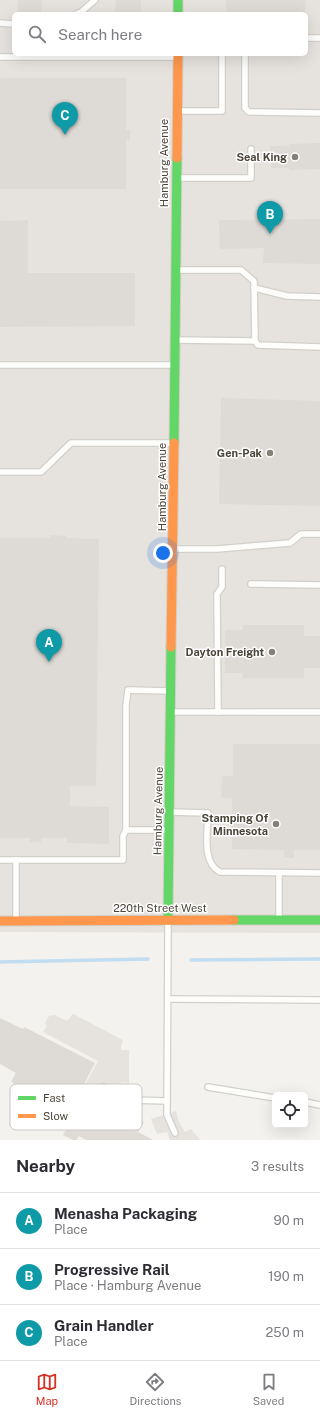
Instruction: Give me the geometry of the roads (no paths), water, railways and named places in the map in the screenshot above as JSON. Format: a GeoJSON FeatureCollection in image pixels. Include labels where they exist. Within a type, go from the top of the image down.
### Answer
{"type":"FeatureCollection","features":[{"type":"Feature","properties":{"kind":"street"},"geometry":{"type":"LineString","coordinates":[[178,0],[178,12]]}},
{"type":"Feature","properties":{"kind":"street","name":"Hamburg Avenue"},"geometry":{"type":"LineString","coordinates":[[168,920],[172,691],[178,56]]}},
{"type":"Feature","properties":{"kind":"street","name":"220th Street West"},"geometry":{"type":"LineString","coordinates":[[0,921],[320,920]]}},
{"type":"Feature","properties":{"kind":"lane"},"geometry":{"type":"LineString","coordinates":[[81,12],[95,0]]}},
{"type":"Feature","properties":{"kind":"lane"},"geometry":{"type":"LineString","coordinates":[[0,23],[12,24]]}},
{"type":"Feature","properties":{"kind":"lane"},"geometry":{"type":"LineString","coordinates":[[308,38],[320,38]]}},
{"type":"Feature","properties":{"kind":"lane"},"geometry":{"type":"LineString","coordinates":[[0,58],[178,56]]}},
{"type":"Feature","properties":{"kind":"lane"},"geometry":{"type":"LineString","coordinates":[[177,111],[222,111],[222,56]]}},
{"type":"Feature","properties":{"kind":"lane"},"geometry":{"type":"LineString","coordinates":[[245,56],[245,108],[249,112],[320,113]]}},
{"type":"Feature","properties":{"kind":"lane"},"geometry":{"type":"LineString","coordinates":[[176,178],[250,178],[251,149]]}},
{"type":"Feature","properties":{"kind":"lane"},"geometry":{"type":"LineString","coordinates":[[176,270],[241,270],[254,281],[255,341],[258,345],[320,347]]}},
{"type":"Feature","properties":{"kind":"lane"},"geometry":{"type":"LineString","coordinates":[[254,288],[287,296],[320,297]]}},
{"type":"Feature","properties":{"kind":"lane"},"geometry":{"type":"LineString","coordinates":[[175,340],[255,341]]}},
{"type":"Feature","properties":{"kind":"lane"},"geometry":{"type":"LineString","coordinates":[[0,365],[174,365]]}},
{"type":"Feature","properties":{"kind":"lane"},"geometry":{"type":"LineString","coordinates":[[0,472],[41,472],[71,443],[174,443]]}},
{"type":"Feature","properties":{"kind":"lane"},"geometry":{"type":"LineString","coordinates":[[173,548],[217,548],[290,542],[301,534],[320,534]]}},
{"type":"Feature","properties":{"kind":"lane"},"geometry":{"type":"LineString","coordinates":[[218,712],[217,594],[222,587],[222,569]]}},
{"type":"Feature","properties":{"kind":"lane"},"geometry":{"type":"LineString","coordinates":[[251,584],[320,585]]}},
{"type":"Feature","properties":{"kind":"lane"},"geometry":{"type":"LineString","coordinates":[[0,860],[123,860],[123,836],[126,830],[126,705],[128,690],[172,691]]}},
{"type":"Feature","properties":{"kind":"lane"},"geometry":{"type":"LineString","coordinates":[[171,712],[320,712]]}},
{"type":"Feature","properties":{"kind":"lane"},"geometry":{"type":"LineString","coordinates":[[170,812],[208,813],[208,852],[211,863],[216,870],[223,872],[320,873]]}},
{"type":"Feature","properties":{"kind":"lane"},"geometry":{"type":"LineString","coordinates":[[126,830],[170,830]]}},
{"type":"Feature","properties":{"kind":"lane"},"geometry":{"type":"LineString","coordinates":[[16,860],[16,921]]}},
{"type":"Feature","properties":{"kind":"lane"},"geometry":{"type":"LineString","coordinates":[[279,873],[279,920]]}},
{"type":"Feature","properties":{"kind":"lane"},"geometry":{"type":"LineString","coordinates":[[168,920],[169,999],[167,1115],[170,1126],[175,1133]]}},
{"type":"Feature","properties":{"kind":"lane"},"geometry":{"type":"LineString","coordinates":[[169,999],[320,1000]]}},
{"type":"Feature","properties":{"kind":"lane"},"geometry":{"type":"LineString","coordinates":[[208,1087],[272,1098]]}},
{"type":"Feature","properties":{"kind":"lane"},"geometry":{"type":"LineString","coordinates":[[142,1101],[167,1102]]}},
{"type":"Feature","properties":{"kind":"lane"},"geometry":{"type":"LineString","coordinates":[[308,1103],[320,1105]]}},
{"type":"Feature","properties":{"kind":"waterway"},"geometry":{"type":"LineString","coordinates":[[0,962],[148,959]]}},
{"type":"Feature","properties":{"kind":"waterway"},"geometry":{"type":"LineString","coordinates":[[191,960],[320,959]]}},
{"type":"Feature","properties":{"kind":"place","name":"Grain Handler"},"geometry":{"type":"Point","coordinates":[65,135]}},
{"type":"Feature","properties":{"kind":"place","name":"Seal King"},"geometry":{"type":"Point","coordinates":[295,157]}},
{"type":"Feature","properties":{"kind":"place","name":"Progressive Rail"},"geometry":{"type":"Point","coordinates":[270,234]}},
{"type":"Feature","properties":{"kind":"place","name":"Gen-Pak"},"geometry":{"type":"Point","coordinates":[270,453]}},
{"type":"Feature","properties":{"kind":"place","name":"Dayton Freight"},"geometry":{"type":"Point","coordinates":[272,652]}},
{"type":"Feature","properties":{"kind":"place","name":"Menasha Packaging"},"geometry":{"type":"Point","coordinates":[49,662]}},
{"type":"Feature","properties":{"kind":"place","name":"Stamping Of Minnesota"},"geometry":{"type":"Point","coordinates":[276,824]}}]}
